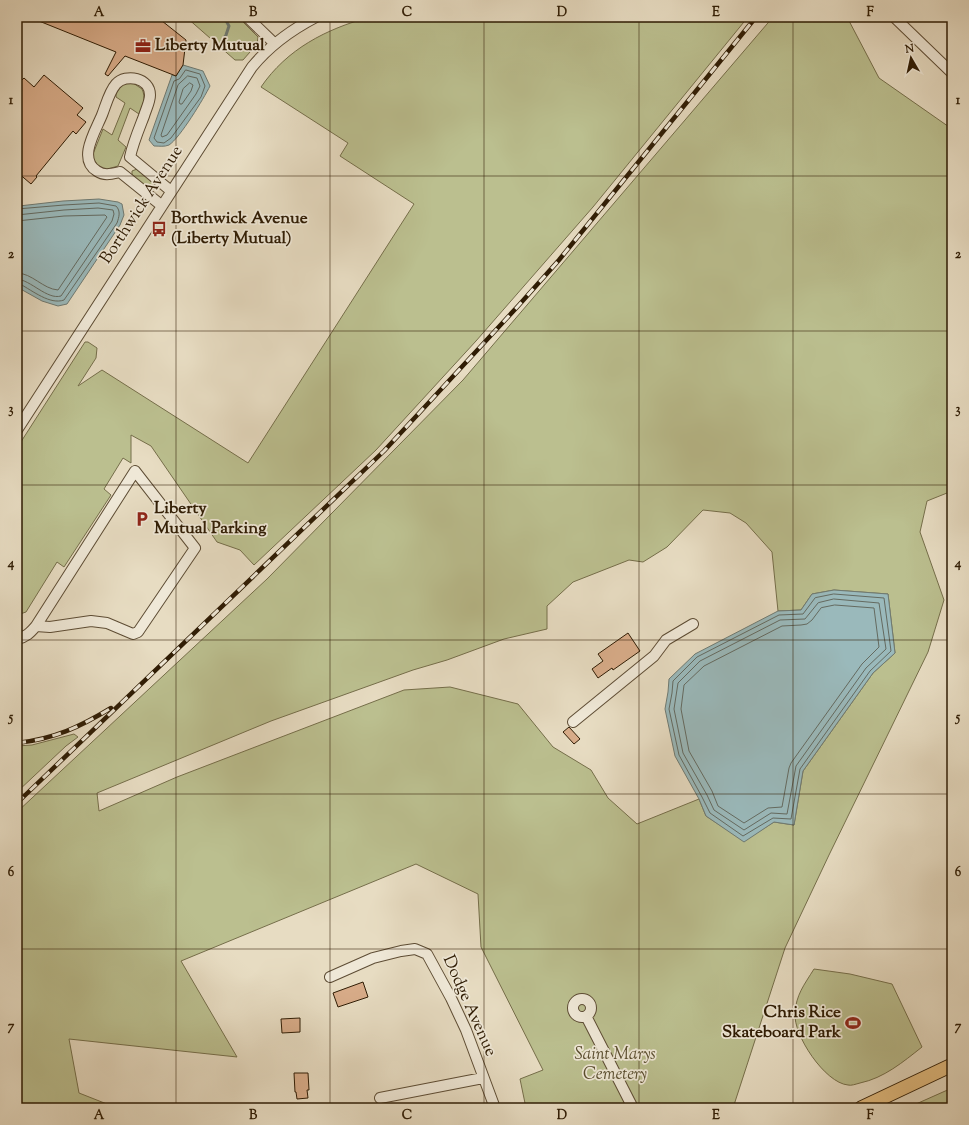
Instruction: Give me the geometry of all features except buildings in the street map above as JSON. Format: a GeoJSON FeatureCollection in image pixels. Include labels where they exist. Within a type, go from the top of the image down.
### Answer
{"type":"FeatureCollection","features":[{"type":"Feature","properties":{"kind":"main road"},"geometry":{"type":"LineString","coordinates":[[860,1108],[952,1065]]}},
{"type":"Feature","properties":{"kind":"street"},"geometry":{"type":"LineString","coordinates":[[247,17],[274,43]]}},
{"type":"Feature","properties":{"kind":"street","name":"Borthwick Avenue"},"geometry":{"type":"LineString","coordinates":[[17,430],[242,80],[255,63],[274,43],[300,25],[316,17]]}},
{"type":"Feature","properties":{"kind":"street"},"geometry":{"type":"LineString","coordinates":[[894,17],[952,73]]}},
{"type":"Feature","properties":{"kind":"street"},"geometry":{"type":"LineString","coordinates":[[136,78],[144,82],[149,88],[150,98],[132,147],[130,157],[120,172],[106,175],[94,169],[88,159],[89,146],[113,88],[120,80],[136,78]]}},
{"type":"Feature","properties":{"kind":"street"},"geometry":{"type":"LineString","coordinates":[[130,157],[170,191]]}},
{"type":"Feature","properties":{"kind":"street"},"geometry":{"type":"LineString","coordinates":[[120,172],[161,206]]}},
{"type":"Feature","properties":{"kind":"street"},"geometry":{"type":"LineString","coordinates":[[17,639],[25,637],[31,633],[36,626],[135,472],[195,548],[138,632],[133,634],[107,623],[91,621],[50,627],[36,626]]}},
{"type":"Feature","properties":{"kind":"street"},"geometry":{"type":"LineString","coordinates":[[573,722],[654,656],[666,640],[693,624]]}},
{"type":"Feature","properties":{"kind":"street","name":"Dodge Avenue"},"geometry":{"type":"LineString","coordinates":[[330,977],[373,958],[401,950],[416,949],[427,954],[451,998],[466,1030],[495,1108]]}},
{"type":"Feature","properties":{"kind":"street"},"geometry":{"type":"LineString","coordinates":[[586,1016],[633,1108]]}},
{"type":"Feature","properties":{"kind":"street","name":"Dodge Avenue"},"geometry":{"type":"LineString","coordinates":[[380,1098],[483,1078]]}},
{"type":"Feature","properties":{"kind":"green space"},"geometry":{"type":"Polygon","coordinates":[[[186,17],[238,17],[258,37],[257,44],[243,60],[235,60],[186,17]]]}},
{"type":"Feature","properties":{"kind":"green space"},"geometry":{"type":"Polygon","coordinates":[[[370,17],[748,17],[593,207],[476,341],[376,450],[254,565],[240,550],[217,542],[151,446],[131,435],[131,463],[123,458],[104,489],[111,495],[64,567],[57,562],[26,612],[17,615],[17,448],[85,342],[88,342],[97,348],[96,358],[78,386],[102,370],[248,463],[414,204],[340,156],[348,143],[261,87],[283,62],[295,51],[309,42],[323,34],[370,17]]]}},
{"type":"Feature","properties":{"kind":"green space","name":"Saint Marys Cemetery"},"geometry":{"type":"Polygon","coordinates":[[[773,17],[847,17],[879,78],[952,129],[952,491],[927,501],[920,532],[944,600],[928,652],[785,948],[733,1108],[526,1108],[520,1079],[543,1070],[481,947],[478,894],[416,864],[181,961],[237,1057],[69,1039],[79,1093],[117,1108],[17,1108],[17,812],[267,579],[463,380],[773,17]],[[703,510],[667,547],[643,562],[629,560],[573,582],[547,606],[547,629],[504,639],[271,721],[97,793],[99,811],[177,777],[404,690],[450,687],[518,704],[553,747],[591,770],[608,798],[637,824],[699,799],[706,816],[744,841],[774,822],[794,825],[803,771],[873,673],[895,653],[888,594],[834,590],[812,594],[801,610],[778,611],[772,552],[746,523],[730,513],[703,510]]]}},
{"type":"Feature","properties":{"kind":"green space"},"geometry":{"type":"Polygon","coordinates":[[[133,83],[142,89],[144,95],[143,105],[139,114],[130,108],[118,140],[126,147],[118,166],[104,170],[94,162],[93,154],[103,129],[112,135],[125,103],[116,97],[116,93],[122,85],[133,83]]]}},
{"type":"Feature","properties":{"kind":"green space"},"geometry":{"type":"Polygon","coordinates":[[[137,169],[157,186],[151,192],[132,177],[132,171],[137,169]]]}},
{"type":"Feature","properties":{"kind":"green space"},"geometry":{"type":"Polygon","coordinates":[[[74,734],[78,737],[66,746],[17,792],[17,746],[32,745],[74,734]]]}},
{"type":"Feature","properties":{"kind":"green space","name":"Chris Rice Skateboard Park"},"geometry":{"type":"Polygon","coordinates":[[[814,969],[850,974],[892,984],[922,1047],[893,1069],[869,1081],[849,1085],[839,1082],[830,1076],[812,1056],[805,1045],[799,1033],[796,1022],[795,1013],[799,995],[814,969]]]}},
{"type":"Feature","properties":{"kind":"green space"},"geometry":{"type":"Polygon","coordinates":[[[952,1088],[952,1108],[907,1108],[952,1088]]]}},
{"type":"Feature","properties":{"kind":"water"},"geometry":{"type":"Polygon","coordinates":[[[183,65],[203,71],[210,86],[203,99],[174,141],[167,146],[154,146],[149,140],[172,75],[176,76],[183,65]]]}},
{"type":"Feature","properties":{"kind":"water"},"geometry":{"type":"Polygon","coordinates":[[[99,199],[122,204],[124,215],[120,225],[67,304],[58,306],[42,301],[17,287],[17,205],[99,199]]]}},
{"type":"Feature","properties":{"kind":"water"},"geometry":{"type":"Polygon","coordinates":[[[834,590],[888,594],[895,653],[873,673],[803,771],[794,825],[774,822],[744,842],[706,816],[699,799],[675,756],[665,709],[669,679],[695,654],[778,611],[801,610],[812,594],[834,590]]]}},
{"type":"Feature","properties":{"kind":"waterway"},"geometry":{"type":"LineString","coordinates":[[220,44],[226,35],[229,26],[224,17]]}},
{"type":"Feature","properties":{"kind":"railway"},"geometry":{"type":"LineString","coordinates":[[17,803],[384,451],[559,260],[756,17]]}},
{"type":"Feature","properties":{"kind":"railway"},"geometry":{"type":"LineString","coordinates":[[17,743],[43,739],[66,731],[111,708]]}},
{"type":"Feature","properties":{"kind":"place","name":"Liberty Mutual"},"geometry":{"type":"Point","coordinates":[143,46]}},
{"type":"Feature","properties":{"kind":"place","name":"Borthwick Avenue (Liberty Mutual)"},"geometry":{"type":"Point","coordinates":[159,229]}},
{"type":"Feature","properties":{"kind":"place","name":"Liberty Mutual Parking"},"geometry":{"type":"Point","coordinates":[142,519]}},
{"type":"Feature","properties":{"kind":"place","name":"Chris Rice Skateboard Park"},"geometry":{"type":"Point","coordinates":[853,1023]}}]}
